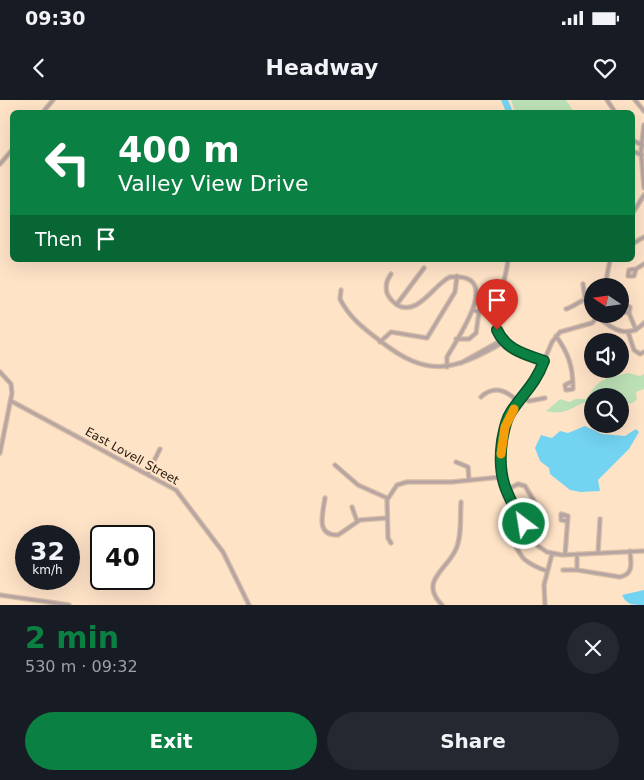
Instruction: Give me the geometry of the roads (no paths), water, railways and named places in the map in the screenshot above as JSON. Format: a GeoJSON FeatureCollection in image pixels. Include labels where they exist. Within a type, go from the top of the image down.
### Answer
{"type":"FeatureCollection","features":[{"type":"Feature","properties":{"kind":"street"},"geometry":{"type":"LineString","coordinates":[[45,110],[53,100]]}},
{"type":"Feature","properties":{"kind":"street"},"geometry":{"type":"LineString","coordinates":[[635,100],[644,111]]}},
{"type":"Feature","properties":{"kind":"street"},"geometry":{"type":"LineString","coordinates":[[644,125],[642,155],[644,188]]}},
{"type":"Feature","properties":{"kind":"street"},"geometry":{"type":"LineString","coordinates":[[0,164],[10,152]]}},
{"type":"Feature","properties":{"kind":"street"},"geometry":{"type":"LineString","coordinates":[[635,152],[642,155]]}},
{"type":"Feature","properties":{"kind":"street"},"geometry":{"type":"LineString","coordinates":[[635,211],[641,204],[644,195]]}},
{"type":"Feature","properties":{"kind":"street"},"geometry":{"type":"LineString","coordinates":[[508,262],[506,278],[496,317],[503,341],[544,363]]}},
{"type":"Feature","properties":{"kind":"street"},"geometry":{"type":"LineString","coordinates":[[607,278],[610,262]]}},
{"type":"Feature","properties":{"kind":"street"},"geometry":{"type":"LineString","coordinates":[[636,269],[644,264]]}},
{"type":"Feature","properties":{"kind":"street"},"geometry":{"type":"LineString","coordinates":[[397,304],[424,268]]}},
{"type":"Feature","properties":{"kind":"street"},"geometry":{"type":"LineString","coordinates":[[391,274],[387,280],[386,288],[389,296],[397,304],[413,307],[446,278],[457,276],[467,279],[475,286],[477,299],[446,359],[447,366]]}},
{"type":"Feature","properties":{"kind":"street"},"geometry":{"type":"LineString","coordinates":[[380,342],[388,333],[398,332],[427,338],[455,292],[457,276]]}},
{"type":"Feature","properties":{"kind":"street"},"geometry":{"type":"LineString","coordinates":[[583,284],[584,291]]}},
{"type":"Feature","properties":{"kind":"street"},"geometry":{"type":"LineString","coordinates":[[341,290],[340,299],[360,326],[380,342],[413,362],[432,367],[461,363],[503,341]]}},
{"type":"Feature","properties":{"kind":"street"},"geometry":{"type":"LineString","coordinates":[[566,309],[576,306],[584,299]]}},
{"type":"Feature","properties":{"kind":"street"},"geometry":{"type":"LineString","coordinates":[[456,339],[464,340],[475,336],[481,304]]}},
{"type":"Feature","properties":{"kind":"street"},"geometry":{"type":"LineString","coordinates":[[473,310],[479,312]]}},
{"type":"Feature","properties":{"kind":"street"},"geometry":{"type":"LineString","coordinates":[[629,313],[636,330]]}},
{"type":"Feature","properties":{"kind":"street"},"geometry":{"type":"LineString","coordinates":[[588,323],[564,330],[556,336],[532,387],[518,402],[505,427],[500,457],[501,477],[505,491],[534,541],[542,549],[552,554],[565,555],[644,551]]}},
{"type":"Feature","properties":{"kind":"street"},"geometry":{"type":"LineString","coordinates":[[608,323],[617,330],[628,332],[636,330],[644,323]]}},
{"type":"Feature","properties":{"kind":"street"},"geometry":{"type":"LineString","coordinates":[[628,332],[634,350],[640,354],[644,352]]}},
{"type":"Feature","properties":{"kind":"street"},"geometry":{"type":"LineString","coordinates":[[556,336],[568,353],[571,382]]}},
{"type":"Feature","properties":{"kind":"street"},"geometry":{"type":"LineString","coordinates":[[0,372],[11,384],[11,401],[0,454]]}},
{"type":"Feature","properties":{"kind":"street"},"geometry":{"type":"LineString","coordinates":[[481,397],[490,390],[496,389],[518,402]]}},
{"type":"Feature","properties":{"kind":"street"},"geometry":{"type":"LineString","coordinates":[[522,398],[533,401],[545,398]]}},
{"type":"Feature","properties":{"kind":"street","name":"East Lovell Street"},"geometry":{"type":"LineString","coordinates":[[11,401],[171,486],[188,503],[223,552],[249,605]]}},
{"type":"Feature","properties":{"kind":"street"},"geometry":{"type":"LineString","coordinates":[[148,474],[160,449]]}},
{"type":"Feature","properties":{"kind":"street"},"geometry":{"type":"LineString","coordinates":[[456,462],[468,467],[475,466]]}},
{"type":"Feature","properties":{"kind":"street"},"geometry":{"type":"LineString","coordinates":[[335,465],[358,484],[387,498]]}},
{"type":"Feature","properties":{"kind":"street"},"geometry":{"type":"LineString","coordinates":[[468,467],[469,480]]}},
{"type":"Feature","properties":{"kind":"street"},"geometry":{"type":"LineString","coordinates":[[390,544],[387,498],[397,486],[406,482],[441,483],[501,477]]}},
{"type":"Feature","properties":{"kind":"street"},"geometry":{"type":"LineString","coordinates":[[505,491],[517,484],[522,484],[546,521]]}},
{"type":"Feature","properties":{"kind":"street"},"geometry":{"type":"LineString","coordinates":[[325,498],[321,524],[325,532],[338,535],[357,521],[387,518]]}},
{"type":"Feature","properties":{"kind":"street"},"geometry":{"type":"LineString","coordinates":[[442,605],[435,596],[434,584],[439,571],[457,548],[461,502]]}},
{"type":"Feature","properties":{"kind":"street"},"geometry":{"type":"LineString","coordinates":[[352,507],[357,521]]}},
{"type":"Feature","properties":{"kind":"street"},"geometry":{"type":"LineString","coordinates":[[598,553],[600,519]]}},
{"type":"Feature","properties":{"kind":"street"},"geometry":{"type":"LineString","coordinates":[[565,555],[567,521]]}},
{"type":"Feature","properties":{"kind":"street"},"geometry":{"type":"LineString","coordinates":[[505,537],[513,542],[523,558],[547,571]]}},
{"type":"Feature","properties":{"kind":"street"},"geometry":{"type":"LineString","coordinates":[[563,570],[577,570],[623,577],[630,570],[630,551]]}},
{"type":"Feature","properties":{"kind":"street"},"geometry":{"type":"LineString","coordinates":[[545,605],[544,585],[552,554]]}},
{"type":"Feature","properties":{"kind":"street"},"geometry":{"type":"LineString","coordinates":[[576,554],[577,570]]}},
{"type":"Feature","properties":{"kind":"street"},"geometry":{"type":"LineString","coordinates":[[0,595],[40,603],[69,605]]}},
{"type":"Feature","properties":{"kind":"water"},"geometry":{"type":"Polygon","coordinates":[[[501,100],[508,100],[512,110],[505,110],[501,100]]]}},
{"type":"Feature","properties":{"kind":"water"},"geometry":{"type":"Polygon","coordinates":[[[584,426],[584,433],[625,436],[636,429],[639,432],[629,449],[598,480],[600,491],[581,492],[570,490],[550,474],[549,468],[540,461],[535,448],[541,435],[552,438],[560,431],[568,433],[584,426]]]}},
{"type":"Feature","properties":{"kind":"water"},"geometry":{"type":"Polygon","coordinates":[[[644,590],[644,605],[630,604],[622,595],[644,590]]]}}]}
